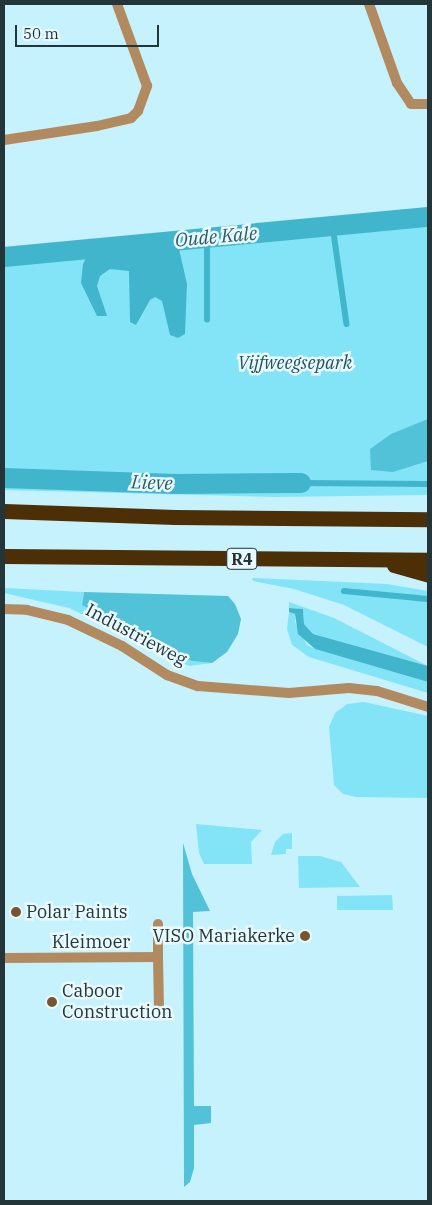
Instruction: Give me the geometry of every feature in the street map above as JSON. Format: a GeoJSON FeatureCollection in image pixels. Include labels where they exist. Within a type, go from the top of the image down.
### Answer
{"type":"FeatureCollection","features":[{"type":"Feature","properties":{"kind":"highway"},"geometry":{"type":"LineString","coordinates":[[4,511],[175,517],[428,518]]}},
{"type":"Feature","properties":{"kind":"highway","name":"R4"},"geometry":{"type":"LineString","coordinates":[[4,556],[428,560]]}},
{"type":"Feature","properties":{"kind":"highway","name":"R4"},"geometry":{"type":"LineString","coordinates":[[378,560],[428,575]]}},
{"type":"Feature","properties":{"kind":"street"},"geometry":{"type":"LineString","coordinates":[[4,140],[97,126],[131,118],[138,111],[147,86],[117,4]]}},
{"type":"Feature","properties":{"kind":"street"},"geometry":{"type":"LineString","coordinates":[[369,4],[397,83],[411,104],[428,104]]}},
{"type":"Feature","properties":{"kind":"street","name":"Industrieweg"},"geometry":{"type":"LineString","coordinates":[[4,609],[27,610],[68,620],[122,646],[167,675],[198,686],[290,693],[349,688],[377,691],[428,707]]}},
{"type":"Feature","properties":{"kind":"street"},"geometry":{"type":"LineString","coordinates":[[158,924],[159,1008]]}},
{"type":"Feature","properties":{"kind":"street","name":"Kleimoer"},"geometry":{"type":"LineString","coordinates":[[4,958],[158,957]]}},
{"type":"Feature","properties":{"kind":"green space","name":"Vijfweegsepark"},"geometry":{"type":"Polygon","coordinates":[[[428,217],[428,495],[274,497],[4,490],[4,257],[428,217]]]}},
{"type":"Feature","properties":{"kind":"green space"},"geometry":{"type":"Polygon","coordinates":[[[252,578],[387,584],[428,591],[428,647],[344,605],[294,589],[253,581],[252,578]]]}},
{"type":"Feature","properties":{"kind":"green space"},"geometry":{"type":"Polygon","coordinates":[[[4,588],[84,592],[82,605],[169,653],[192,661],[212,663],[189,666],[69,608],[4,593],[4,588]]]}},
{"type":"Feature","properties":{"kind":"green space"},"geometry":{"type":"Polygon","coordinates":[[[289,602],[334,618],[428,666],[313,634],[304,624],[303,609],[289,608],[289,602]]]}},
{"type":"Feature","properties":{"kind":"green space"},"geometry":{"type":"Polygon","coordinates":[[[289,612],[295,614],[295,622],[307,645],[428,682],[428,693],[309,657],[292,645],[287,629],[289,612]]]}},
{"type":"Feature","properties":{"kind":"green space"},"geometry":{"type":"Polygon","coordinates":[[[364,702],[428,716],[428,798],[356,797],[343,794],[334,785],[329,727],[335,713],[347,704],[364,702]]]}},
{"type":"Feature","properties":{"kind":"green space"},"geometry":{"type":"Polygon","coordinates":[[[196,824],[262,830],[251,842],[252,864],[204,864],[199,853],[196,824]]]}},
{"type":"Feature","properties":{"kind":"green space"},"geometry":{"type":"Polygon","coordinates":[[[292,833],[292,849],[286,849],[286,854],[271,855],[275,842],[283,834],[292,833]]]}},
{"type":"Feature","properties":{"kind":"green space"},"geometry":{"type":"Polygon","coordinates":[[[298,856],[320,856],[341,862],[360,887],[299,888],[298,856]]]}},
{"type":"Feature","properties":{"kind":"green space"},"geometry":{"type":"Polygon","coordinates":[[[392,895],[393,910],[337,910],[337,896],[392,895]]]}},
{"type":"Feature","properties":{"kind":"shaded area"},"geometry":{"type":"Polygon","coordinates":[[[177,240],[187,284],[185,334],[178,338],[170,335],[162,301],[155,297],[150,300],[136,325],[130,322],[129,271],[110,269],[100,276],[97,286],[107,316],[97,316],[81,283],[83,264],[91,248],[177,240]]]}},
{"type":"Feature","properties":{"kind":"shaded area"},"geometry":{"type":"Polygon","coordinates":[[[428,419],[428,461],[393,472],[371,470],[370,449],[391,434],[428,419]]]}},
{"type":"Feature","properties":{"kind":"shaded area"},"geometry":{"type":"Polygon","coordinates":[[[84,592],[228,596],[235,604],[241,619],[238,634],[227,652],[212,663],[192,661],[169,653],[82,605],[84,592]]]}},
{"type":"Feature","properties":{"kind":"shaded area"},"geometry":{"type":"Polygon","coordinates":[[[289,608],[303,609],[304,624],[313,634],[428,666],[428,682],[315,649],[298,634],[295,614],[289,612],[289,608]]]}},
{"type":"Feature","properties":{"kind":"shaded area"},"geometry":{"type":"Polygon","coordinates":[[[183,843],[192,874],[210,911],[193,912],[194,1106],[211,1106],[211,1123],[194,1125],[194,1168],[190,1182],[184,1187],[183,843]]]}},
{"type":"Feature","properties":{"kind":"waterway","name":"Oude Kale"},"geometry":{"type":"LineString","coordinates":[[4,257],[428,217]]}},
{"type":"Feature","properties":{"kind":"waterway"},"geometry":{"type":"LineString","coordinates":[[333,226],[347,324]]}},
{"type":"Feature","properties":{"kind":"waterway"},"geometry":{"type":"LineString","coordinates":[[207,237],[207,320]]}},
{"type":"Feature","properties":{"kind":"waterway","name":"Lieve"},"geometry":{"type":"LineString","coordinates":[[4,478],[176,484],[301,483]]}},
{"type":"Feature","properties":{"kind":"waterway"},"geometry":{"type":"LineString","coordinates":[[301,483],[428,484]]}},
{"type":"Feature","properties":{"kind":"waterway"},"geometry":{"type":"LineString","coordinates":[[344,591],[428,599]]}},
{"type":"Feature","properties":{"kind":"place","name":"Polar Paints"},"geometry":{"type":"Point","coordinates":[16,912]}},
{"type":"Feature","properties":{"kind":"place","name":"VISO Mariakerke"},"geometry":{"type":"Point","coordinates":[305,936]}},
{"type":"Feature","properties":{"kind":"place","name":"Caboor Construction"},"geometry":{"type":"Point","coordinates":[52,1002]}}]}
